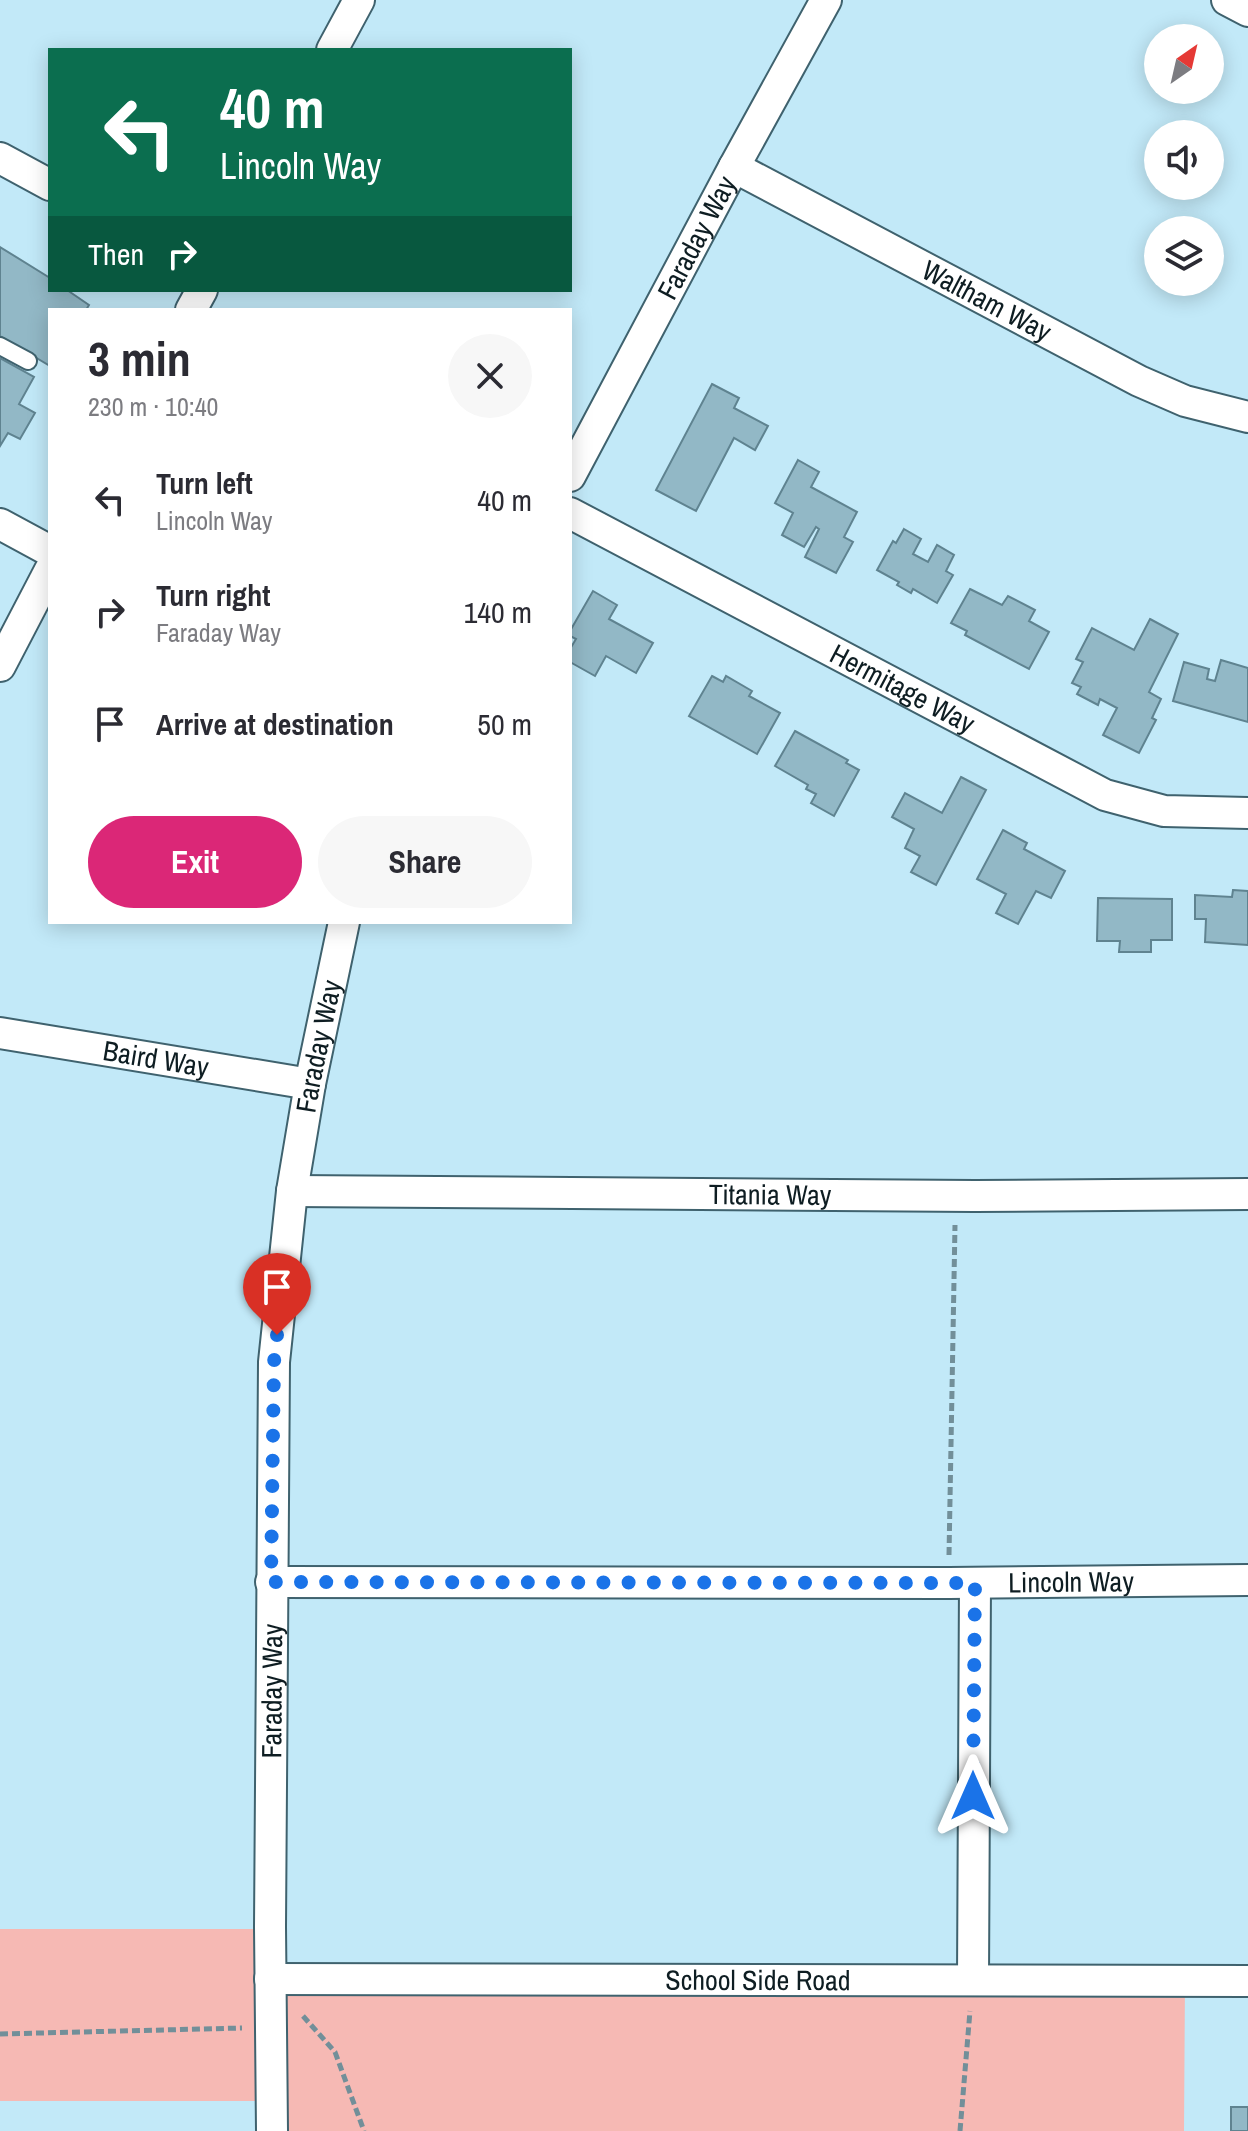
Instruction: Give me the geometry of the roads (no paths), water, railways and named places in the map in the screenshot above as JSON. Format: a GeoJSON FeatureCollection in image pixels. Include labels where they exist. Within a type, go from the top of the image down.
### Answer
{"type":"FeatureCollection","features":[{"type":"Feature","properties":{"kind":"street"},"geometry":{"type":"LineString","coordinates":[[333,48],[359,0]]}},
{"type":"Feature","properties":{"kind":"street","name":"Faraday Way"},"geometry":{"type":"LineString","coordinates":[[572,472],[826,0]]}},
{"type":"Feature","properties":{"kind":"street"},"geometry":{"type":"LineString","coordinates":[[1227,0],[1248,11]]}},
{"type":"Feature","properties":{"kind":"street"},"geometry":{"type":"LineString","coordinates":[[0,158],[48,184]]}},
{"type":"Feature","properties":{"kind":"street","name":"Waltham Way"},"geometry":{"type":"LineString","coordinates":[[734,167],[1139,381],[1185,401],[1248,417]]}},
{"type":"Feature","properties":{"kind":"street","name":"Hermitage Way"},"geometry":{"type":"LineString","coordinates":[[572,514],[1105,795],[1164,811],[1248,813]]}},
{"type":"Feature","properties":{"kind":"street"},"geometry":{"type":"LineString","coordinates":[[0,524],[48,550]]}},
{"type":"Feature","properties":{"kind":"street"},"geometry":{"type":"LineString","coordinates":[[0,666],[48,574]]}},
{"type":"Feature","properties":{"kind":"street","name":"Faraday Way"},"geometry":{"type":"LineString","coordinates":[[272,2131],[271,1582],[274,1362],[292,1191],[310,1084],[344,924]]}},
{"type":"Feature","properties":{"kind":"street","name":"Baird Way"},"geometry":{"type":"LineString","coordinates":[[0,1033],[310,1084]]}},
{"type":"Feature","properties":{"kind":"street","name":"Titania Way"},"geometry":{"type":"LineString","coordinates":[[292,1191],[956,1196],[1248,1194]]}},
{"type":"Feature","properties":{"kind":"street","name":"Lincoln Way"},"geometry":{"type":"LineString","coordinates":[[271,1582],[962,1583],[1248,1580]]}},
{"type":"Feature","properties":{"kind":"street"},"geometry":{"type":"LineString","coordinates":[[962,1583],[973,1979]]}},
{"type":"Feature","properties":{"kind":"street","name":"School Side Road"},"geometry":{"type":"LineString","coordinates":[[270,1979],[1248,1981]]}},
{"type":"Feature","properties":{"kind":"lane"},"geometry":{"type":"LineString","coordinates":[[0,346],[28,361]]}}]}
